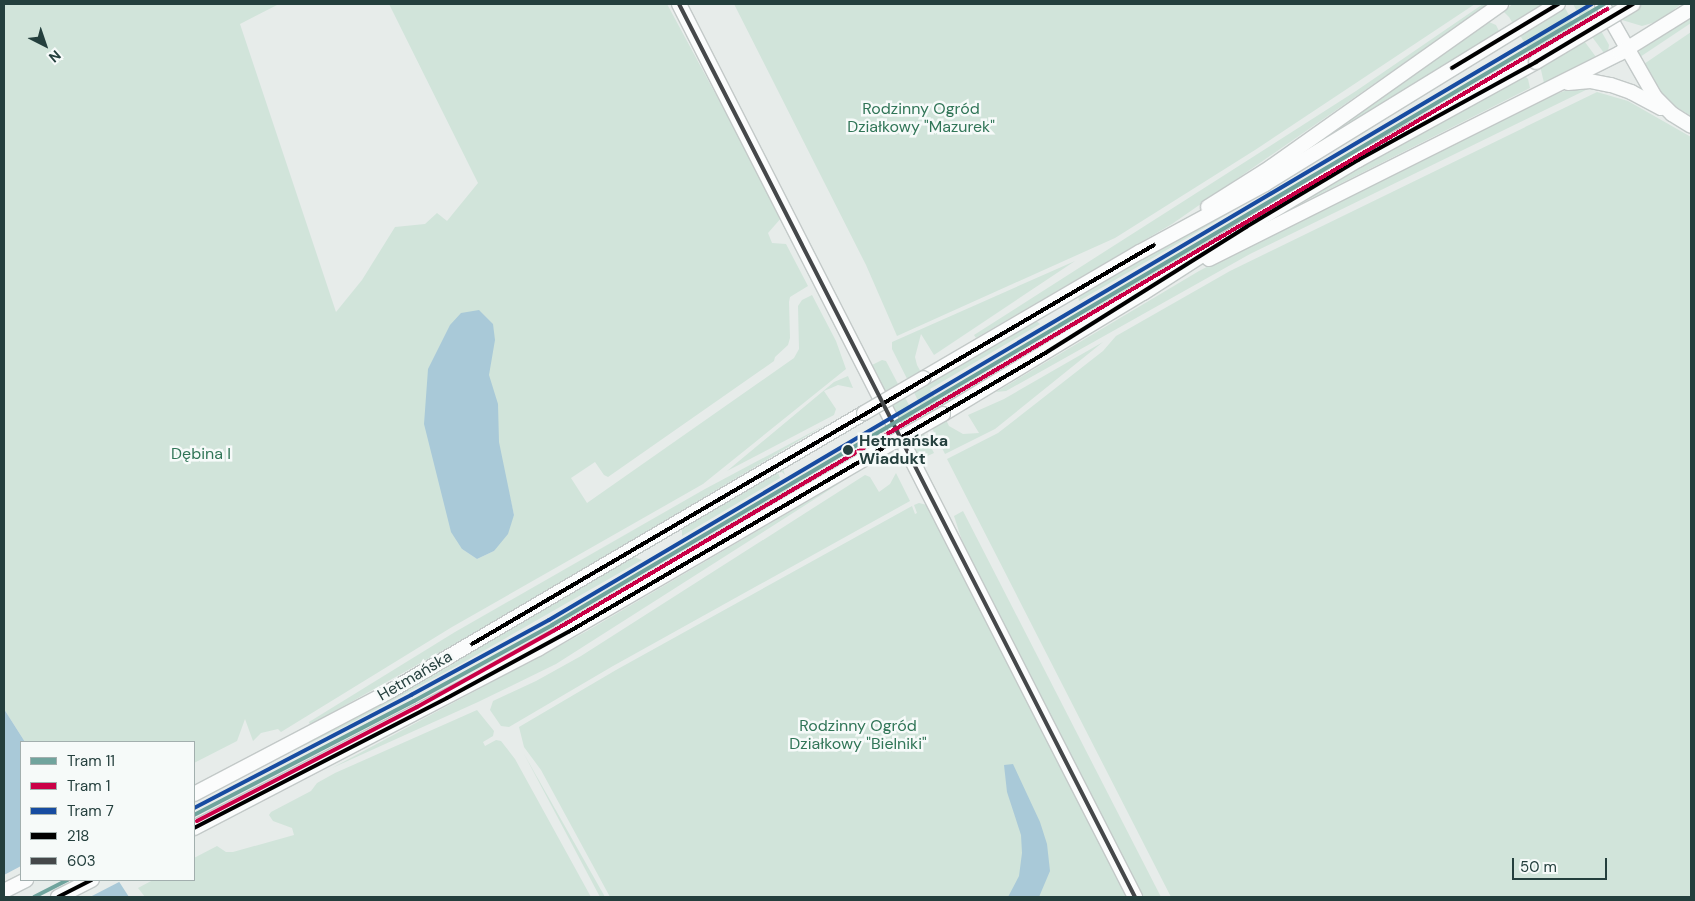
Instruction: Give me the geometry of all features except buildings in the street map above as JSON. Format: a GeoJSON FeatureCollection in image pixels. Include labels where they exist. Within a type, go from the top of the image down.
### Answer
{"type":"FeatureCollection","features":[{"type":"Feature","properties":{"kind":"main road"},"geometry":{"type":"LineString","coordinates":[[679,4],[1135,897]]}},
{"type":"Feature","properties":{"kind":"main road"},"geometry":{"type":"LineString","coordinates":[[1173,234],[1222,197],[1272,167],[1501,4]]}},
{"type":"Feature","properties":{"kind":"main road"},"geometry":{"type":"LineString","coordinates":[[1173,234],[1337,141],[1558,4]]}},
{"type":"Feature","properties":{"kind":"main road"},"geometry":{"type":"LineString","coordinates":[[1602,4],[1655,97],[1672,114]]}},
{"type":"Feature","properties":{"kind":"main road"},"geometry":{"type":"LineString","coordinates":[[1163,280],[1246,227],[1358,160],[1536,62],[1633,4]]}},
{"type":"Feature","properties":{"kind":"main road"},"geometry":{"type":"LineString","coordinates":[[1163,280],[1553,87],[1627,49],[1691,9]]}},
{"type":"Feature","properties":{"kind":"main road"},"geometry":{"type":"LineString","coordinates":[[1553,87],[1581,81],[1611,85],[1631,92],[1691,126]]}},
{"type":"Feature","properties":{"kind":"main road","name":"Hetmańska"},"geometry":{"type":"LineString","coordinates":[[195,793],[274,753],[455,654],[864,413],[1173,234]]}},
{"type":"Feature","properties":{"kind":"main road","name":"Hetmańska"},"geometry":{"type":"LineString","coordinates":[[195,827],[546,645],[943,414],[1163,280]]}},
{"type":"Feature","properties":{"kind":"main road"},"geometry":{"type":"LineString","coordinates":[[4,891],[24,881]]}},
{"type":"Feature","properties":{"kind":"main road"},"geometry":{"type":"LineString","coordinates":[[58,897],[90,881]]}},
{"type":"Feature","properties":{"kind":"green space","name":"Dębina I"},"geometry":{"type":"Polygon","coordinates":[[[4,4],[279,4],[240,24],[336,312],[362,280],[395,227],[425,224],[437,213],[447,221],[478,183],[389,4],[667,4],[782,217],[768,233],[772,243],[786,244],[808,286],[790,297],[790,338],[788,345],[775,357],[774,361],[608,477],[604,475],[595,462],[571,478],[587,503],[794,358],[799,349],[798,306],[802,300],[812,295],[836,341],[846,369],[703,484],[452,627],[281,732],[278,729],[261,733],[253,741],[245,719],[237,741],[195,762],[195,741],[24,741],[4,709],[4,4]],[[509,493],[462,549],[477,559],[494,551],[514,515],[509,493]]]}},
{"type":"Feature","properties":{"kind":"green space","name":"Rodzinny Ogród Działkowy \"Mazurek\""},"geometry":{"type":"Polygon","coordinates":[[[734,4],[1475,4],[1255,150],[1115,238],[897,336],[866,265],[734,4]]]}},
{"type":"Feature","properties":{"kind":"green space"},"geometry":{"type":"Polygon","coordinates":[[[1483,4],[1489,4],[1172,224],[976,338],[974,335],[1356,91],[1483,4]]]}},
{"type":"Feature","properties":{"kind":"green space"},"geometry":{"type":"Polygon","coordinates":[[[1513,4],[1563,4],[1579,34],[1596,57],[1544,83],[1541,70],[1509,17],[1503,11],[1513,4]]]}},
{"type":"Feature","properties":{"kind":"green space"},"geometry":{"type":"Polygon","coordinates":[[[1573,4],[1586,4],[1609,45],[1608,51],[1604,53],[1587,30],[1573,4]]]}},
{"type":"Feature","properties":{"kind":"green space"},"geometry":{"type":"Polygon","coordinates":[[[1610,4],[1681,4],[1659,21],[1642,26],[1622,20],[1610,4]]]}},
{"type":"Feature","properties":{"kind":"green space"},"geometry":{"type":"Polygon","coordinates":[[[1691,18],[1691,23],[1640,57],[1639,52],[1642,48],[1691,18]]]}},
{"type":"Feature","properties":{"kind":"green space"},"geometry":{"type":"Polygon","coordinates":[[[1489,22],[1496,25],[1499,31],[1281,166],[1398,83],[1399,85],[1489,22]]]}},
{"type":"Feature","properties":{"kind":"green space"},"geometry":{"type":"Polygon","coordinates":[[[1691,32],[1691,116],[1667,101],[1644,64],[1691,32]]]}},
{"type":"Feature","properties":{"kind":"green space"},"geometry":{"type":"Polygon","coordinates":[[[1525,76],[1528,79],[1530,88],[1300,204],[1378,156],[1525,76]]]}},
{"type":"Feature","properties":{"kind":"green space"},"geometry":{"type":"Polygon","coordinates":[[[1594,86],[1250,254],[1006,391],[996,392],[1199,271],[1247,246],[1550,96],[1576,87],[1594,86]]]}},
{"type":"Feature","properties":{"kind":"green space"},"geometry":{"type":"Polygon","coordinates":[[[1597,92],[1628,101],[1691,137],[1691,897],[1171,897],[947,459],[998,433],[1103,351],[1116,336],[1230,271],[1597,92]]]}},
{"type":"Feature","properties":{"kind":"green space"},"geometry":{"type":"Polygon","coordinates":[[[1292,175],[1218,220],[1079,301],[1078,296],[1292,175]]]}},
{"type":"Feature","properties":{"kind":"green space"},"geometry":{"type":"Polygon","coordinates":[[[1210,238],[1212,240],[1092,317],[1086,313],[1210,238]]]}},
{"type":"Feature","properties":{"kind":"green space"},"geometry":{"type":"Polygon","coordinates":[[[1075,261],[934,355],[921,334],[915,357],[917,365],[928,385],[1035,320],[1040,324],[930,389],[937,401],[1048,338],[1048,343],[942,406],[939,405],[949,426],[963,434],[979,433],[968,415],[1004,399],[1103,342],[995,429],[945,454],[892,349],[892,342],[1075,261]]]}},
{"type":"Feature","properties":{"kind":"green space"},"geometry":{"type":"Polygon","coordinates":[[[882,360],[886,361],[934,453],[919,460],[870,366],[882,360]]]}},
{"type":"Feature","properties":{"kind":"green space"},"geometry":{"type":"Polygon","coordinates":[[[848,376],[853,388],[838,385],[824,391],[836,409],[834,415],[727,471],[834,382],[848,376]]]}},
{"type":"Feature","properties":{"kind":"green space"},"geometry":{"type":"Polygon","coordinates":[[[827,424],[513,611],[310,725],[309,722],[455,632],[705,489],[827,424]]]}},
{"type":"Feature","properties":{"kind":"green space"},"geometry":{"type":"Polygon","coordinates":[[[783,469],[785,475],[782,472],[778,473],[780,478],[682,536],[682,528],[783,469]]]}},
{"type":"Feature","properties":{"kind":"green space"},"geometry":{"type":"Polygon","coordinates":[[[896,473],[910,501],[613,666],[509,727],[501,726],[490,710],[493,701],[536,681],[581,656],[865,475],[870,477],[879,492],[890,484],[896,473]]]}},
{"type":"Feature","properties":{"kind":"green space"},"geometry":{"type":"Polygon","coordinates":[[[851,476],[556,664],[478,702],[332,768],[587,631],[851,476]]]}},
{"type":"Feature","properties":{"kind":"green space"},"geometry":{"type":"Polygon","coordinates":[[[792,486],[796,492],[693,551],[689,548],[787,489],[790,494],[793,491],[792,486]]]}},
{"type":"Feature","properties":{"kind":"green space","name":"Rodzinny Ogród Działkowy \"Bielniki\""},"geometry":{"type":"Polygon","coordinates":[[[919,503],[927,505],[1128,897],[610,897],[541,770],[524,747],[519,727],[616,670],[912,506],[915,514],[917,513],[914,505],[919,503]]]}},
{"type":"Feature","properties":{"kind":"green space"},"geometry":{"type":"Polygon","coordinates":[[[963,511],[1161,897],[1142,897],[966,553],[954,516],[963,511]]]}},
{"type":"Feature","properties":{"kind":"green space"},"geometry":{"type":"Polygon","coordinates":[[[634,557],[642,560],[464,662],[349,724],[277,759],[391,699],[634,557]]]}},
{"type":"Feature","properties":{"kind":"green space"},"geometry":{"type":"Polygon","coordinates":[[[649,572],[650,578],[567,625],[284,774],[476,672],[649,572]]]}},
{"type":"Feature","properties":{"kind":"green space"},"geometry":{"type":"Polygon","coordinates":[[[477,710],[494,731],[493,736],[483,742],[485,746],[496,740],[501,741],[515,759],[591,897],[145,897],[138,888],[151,881],[195,881],[195,857],[217,846],[226,852],[233,852],[294,835],[292,828],[273,821],[269,815],[271,812],[311,791],[317,783],[335,773],[477,710]]]}},
{"type":"Feature","properties":{"kind":"green space"},"geometry":{"type":"Polygon","coordinates":[[[524,754],[605,897],[600,897],[524,754]]]}},
{"type":"Feature","properties":{"kind":"water"},"geometry":{"type":"Polygon","coordinates":[[[479,310],[493,324],[495,340],[489,375],[498,404],[499,442],[514,515],[508,534],[494,551],[477,559],[462,549],[451,532],[424,424],[428,369],[450,325],[461,313],[479,310]]]}},
{"type":"Feature","properties":{"kind":"water"},"geometry":{"type":"Polygon","coordinates":[[[4,709],[24,741],[20,741],[20,881],[119,881],[129,897],[16,897],[4,880],[4,709]]]}},
{"type":"Feature","properties":{"kind":"water"},"geometry":{"type":"Polygon","coordinates":[[[1013,764],[1040,822],[1047,844],[1050,871],[1039,897],[1008,897],[1019,876],[1022,853],[1021,835],[1007,792],[1004,765],[1013,764]]]}},
{"type":"Feature","properties":{"kind":"pier"},"geometry":{"type":"Polygon","coordinates":[[[20,867],[20,881],[121,881],[90,897],[13,897],[4,884],[4,875],[20,867]]]}},
{"type":"Feature","properties":{"kind":"tram line","name":"7"},"geometry":{"type":"LineString","coordinates":[[195,807],[411,695],[549,620],[1592,4]]}},
{"type":"Feature","properties":{"kind":"tram line","name":"11"},"geometry":{"type":"LineString","coordinates":[[195,814],[414,701],[552,625],[1604,4]]}},
{"type":"Feature","properties":{"kind":"tram line","name":"1"},"geometry":{"type":"LineString","coordinates":[[197,821],[417,707],[555,630],[1607,9]]}},
{"type":"Feature","properties":{"kind":"tram line","name":"11"},"geometry":{"type":"LineString","coordinates":[[34,897],[66,881]]}},
{"type":"Feature","properties":{"kind":"transit line","name":"603"},"geometry":{"type":"LineString","coordinates":[[679,4],[1135,897]]}},
{"type":"Feature","properties":{"kind":"transit line","name":"218"},"geometry":{"type":"LineString","coordinates":[[1452,68],[1558,4]]}},
{"type":"Feature","properties":{"kind":"transit line","name":"218"},"geometry":{"type":"LineString","coordinates":[[195,827],[447,698],[570,631],[1047,352],[1246,227],[1358,160],[1536,62],[1633,4]]}},
{"type":"Feature","properties":{"kind":"transit line","name":"218"},"geometry":{"type":"LineString","coordinates":[[472,644],[1154,245]]}},
{"type":"Feature","properties":{"kind":"transit line","name":"218"},"geometry":{"type":"LineString","coordinates":[[58,897],[90,881]]}},
{"type":"Feature","properties":{"kind":"place","name":"Hetmańska Wiadukt"},"geometry":{"type":"Point","coordinates":[848,450]}}]}
